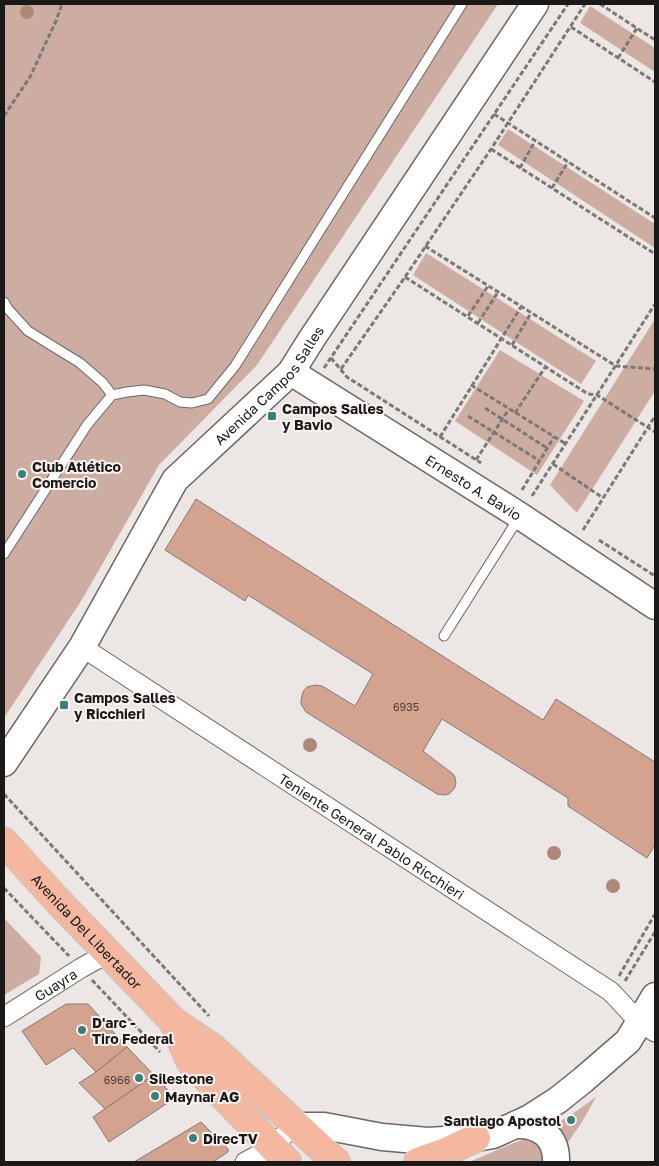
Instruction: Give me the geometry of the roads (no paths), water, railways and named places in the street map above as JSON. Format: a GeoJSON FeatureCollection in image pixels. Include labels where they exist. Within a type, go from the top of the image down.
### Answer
{"type":"FeatureCollection","features":[{"type":"Feature","properties":{"kind":"main road","name":"Avenida Campos Salles"},"geometry":{"type":"LineString","coordinates":[[4,763],[82,647],[175,480],[301,378],[312,340],[535,4]]}},
{"type":"Feature","properties":{"kind":"main road","name":"Ernesto A. Bavio"},"geometry":{"type":"LineString","coordinates":[[301,378],[520,516],[655,606]]}},
{"type":"Feature","properties":{"kind":"main road","name":"Avenida Del Libertador"},"geometry":{"type":"LineString","coordinates":[[4,842],[173,1021],[213,1048],[336,1162]]}},
{"type":"Feature","properties":{"kind":"main road"},"geometry":{"type":"LineString","coordinates":[[296,1126],[324,1126],[404,1140],[451,1141],[493,1134],[530,1118],[558,1100],[647,1027],[655,996]]}},
{"type":"Feature","properties":{"kind":"main road","name":"Avenida Del Libertador"},"geometry":{"type":"LineString","coordinates":[[173,1021],[190,1061],[278,1153]]}},
{"type":"Feature","properties":{"kind":"main road"},"geometry":{"type":"LineString","coordinates":[[516,1125],[535,1127],[544,1133],[553,1144],[556,1162]]}},
{"type":"Feature","properties":{"kind":"main road"},"geometry":{"type":"LineString","coordinates":[[418,1162],[476,1138]]}},
{"type":"Feature","properties":{"kind":"street","name":"Teniente General Pablo Ricchieri"},"geometry":{"type":"LineString","coordinates":[[82,647],[612,994],[647,1027]]}},
{"type":"Feature","properties":{"kind":"street","name":"Guayra"},"geometry":{"type":"LineString","coordinates":[[4,1018],[81,968],[108,953]]}},
{"type":"Feature","properties":{"kind":"street"},"geometry":{"type":"LineString","coordinates":[[245,1162],[258,1154],[278,1153],[296,1126]]}},
{"type":"Feature","properties":{"kind":"lane"},"geometry":{"type":"LineString","coordinates":[[4,554],[87,425],[112,395],[144,390],[165,394],[180,402],[192,403],[208,399],[235,366],[462,4]]}},
{"type":"Feature","properties":{"kind":"lane"},"geometry":{"type":"LineString","coordinates":[[4,302],[28,331],[80,364],[103,383],[112,395]]}},
{"type":"Feature","properties":{"kind":"lane"},"geometry":{"type":"LineString","coordinates":[[444,636],[520,516]]}},
{"type":"Feature","properties":{"kind":"place","name":"Campos Salles y Bavio"},"geometry":{"type":"Point","coordinates":[272,416]}},
{"type":"Feature","properties":{"kind":"place","name":"Club Atlético Comercio"},"geometry":{"type":"Point","coordinates":[22,474]}},
{"type":"Feature","properties":{"kind":"place","name":"Campos Salles y Ricchieri"},"geometry":{"type":"Point","coordinates":[64,705]}},
{"type":"Feature","properties":{"kind":"place","name":"D'arc - Tiro Federal"},"geometry":{"type":"Point","coordinates":[82,1030]}},
{"type":"Feature","properties":{"kind":"place","name":"Silestone"},"geometry":{"type":"Point","coordinates":[139,1078]}},
{"type":"Feature","properties":{"kind":"place","name":"Maynar AG"},"geometry":{"type":"Point","coordinates":[155,1096]}},
{"type":"Feature","properties":{"kind":"place","name":"Santiago Apostol"},"geometry":{"type":"Point","coordinates":[571,1120]}},
{"type":"Feature","properties":{"kind":"place","name":"DirecTV"},"geometry":{"type":"Point","coordinates":[193,1138]}}]}
